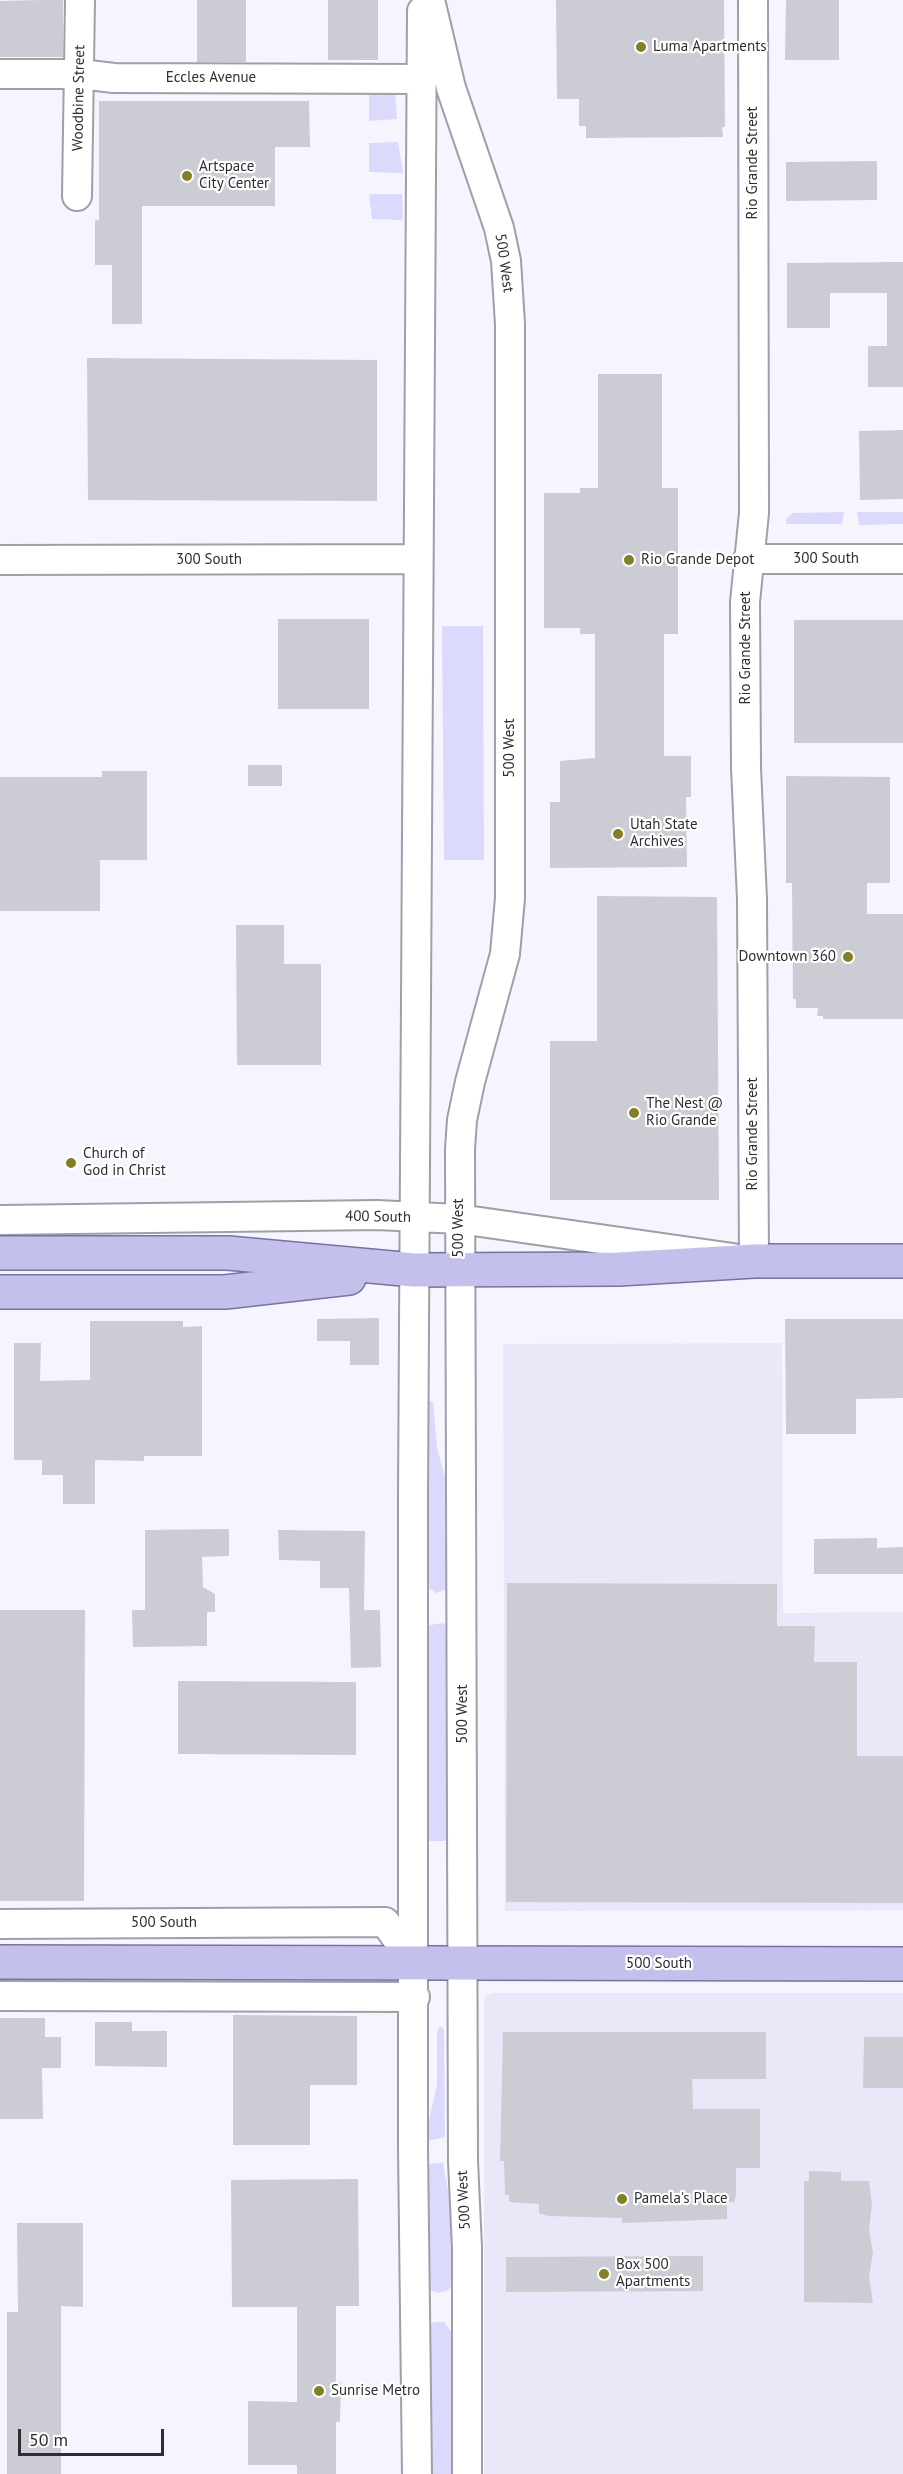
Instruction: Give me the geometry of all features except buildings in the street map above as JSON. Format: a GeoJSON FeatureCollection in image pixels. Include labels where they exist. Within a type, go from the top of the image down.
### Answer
{"type":"FeatureCollection","features":[{"type":"Feature","properties":{"kind":"main road","name":"400 South"},"geometry":{"type":"LineString","coordinates":[[0,1253],[228,1253],[414,1270],[619,1269],[754,1261],[903,1261]]}},
{"type":"Feature","properties":{"kind":"main road","name":"400 South"},"geometry":{"type":"LineString","coordinates":[[0,1292],[225,1292],[414,1270]]}},
{"type":"Feature","properties":{"kind":"main road","name":"500 South"},"geometry":{"type":"LineString","coordinates":[[0,1962],[903,1964]]}},
{"type":"Feature","properties":{"kind":"street","name":"Woodbine Street"},"geometry":{"type":"LineString","coordinates":[[77,196],[80,0]]}},
{"type":"Feature","properties":{"kind":"street"},"geometry":{"type":"LineString","coordinates":[[417,2474],[413,2148],[415,1997],[414,1218],[422,0]]}},
{"type":"Feature","properties":{"kind":"street","name":"500 West"},"geometry":{"type":"LineString","coordinates":[[430,0],[451,88],[499,228],[506,261],[510,324],[510,898],[505,954],[462,1120],[459,1219],[467,2474]]}},
{"type":"Feature","properties":{"kind":"street","name":"Rio Grande Street"},"geometry":{"type":"LineString","coordinates":[[753,0],[754,513],[745,602],[746,768],[752,899],[754,1261]]}},
{"type":"Feature","properties":{"kind":"street","name":"Eccles Avenue"},"geometry":{"type":"LineString","coordinates":[[0,75],[80,74],[114,78],[421,79]]}},
{"type":"Feature","properties":{"kind":"street","name":"300 South"},"geometry":{"type":"LineString","coordinates":[[0,560],[418,559]]}},
{"type":"Feature","properties":{"kind":"street","name":"300 South"},"geometry":{"type":"LineString","coordinates":[[748,559],[903,559]]}},
{"type":"Feature","properties":{"kind":"street","name":"400 South"},"geometry":{"type":"LineString","coordinates":[[0,1220],[377,1215],[459,1219],[754,1261]]}},
{"type":"Feature","properties":{"kind":"street","name":"500 South"},"geometry":{"type":"LineString","coordinates":[[0,1924],[385,1922],[415,1964]]}},
{"type":"Feature","properties":{"kind":"street"},"geometry":{"type":"LineString","coordinates":[[0,1996],[415,1997]]}},
{"type":"Feature","properties":{"kind":"shaded area"},"geometry":{"type":"Polygon","coordinates":[[[369,92],[395,92],[397,119],[369,121],[369,92]]]}},
{"type":"Feature","properties":{"kind":"shaded area"},"geometry":{"type":"Polygon","coordinates":[[[398,142],[403,173],[369,172],[369,143],[398,142]]]}},
{"type":"Feature","properties":{"kind":"shaded area"},"geometry":{"type":"Polygon","coordinates":[[[369,194],[402,194],[403,218],[401,220],[372,219],[369,194]]]}},
{"type":"Feature","properties":{"kind":"shaded area"},"geometry":{"type":"Polygon","coordinates":[[[844,512],[842,524],[786,524],[786,519],[792,513],[844,512]]]}},
{"type":"Feature","properties":{"kind":"shaded area"},"geometry":{"type":"Polygon","coordinates":[[[857,512],[903,512],[903,524],[859,525],[857,512]]]}},
{"type":"Feature","properties":{"kind":"shaded area"},"geometry":{"type":"Polygon","coordinates":[[[442,626],[483,626],[484,860],[444,860],[442,626]]]}},
{"type":"Feature","properties":{"kind":"shaded area"},"geometry":{"type":"Polygon","coordinates":[[[782,1343],[783,1613],[903,1612],[903,1910],[505,1911],[503,1344],[782,1343]]]}},
{"type":"Feature","properties":{"kind":"shaded area"},"geometry":{"type":"Polygon","coordinates":[[[425,1399],[433,1402],[437,1448],[451,1497],[448,1589],[436,1593],[425,1586],[425,1399]]]}},
{"type":"Feature","properties":{"kind":"shaded area"},"geometry":{"type":"Polygon","coordinates":[[[442,1623],[451,1629],[451,1838],[445,1841],[430,1841],[426,1838],[425,1629],[430,1625],[442,1623]]]}},
{"type":"Feature","properties":{"kind":"shaded area"},"geometry":{"type":"Polygon","coordinates":[[[494,1993],[903,1993],[903,2474],[484,2474],[484,2002],[486,1995],[494,1993]]]}},
{"type":"Feature","properties":{"kind":"shaded area"},"geometry":{"type":"Polygon","coordinates":[[[440,2026],[444,2029],[445,2137],[424,2142],[437,2085],[437,2032],[440,2026]]]}},
{"type":"Feature","properties":{"kind":"shaded area"},"geometry":{"type":"Polygon","coordinates":[[[443,2163],[452,2213],[454,2279],[449,2290],[439,2293],[429,2290],[424,2164],[443,2163]]]}},
{"type":"Feature","properties":{"kind":"shaded area"},"geometry":{"type":"Polygon","coordinates":[[[434,2322],[444,2322],[454,2336],[455,2474],[424,2474],[429,2326],[434,2322]]]}},
{"type":"Feature","properties":{"kind":"place","name":"Luma Apartments"},"geometry":{"type":"Point","coordinates":[641,47]}},
{"type":"Feature","properties":{"kind":"place","name":"Artspace City Center"},"geometry":{"type":"Point","coordinates":[187,176]}},
{"type":"Feature","properties":{"kind":"place","name":"Rio Grande Depot"},"geometry":{"type":"Point","coordinates":[629,560]}},
{"type":"Feature","properties":{"kind":"place","name":"Utah State Archives"},"geometry":{"type":"Point","coordinates":[618,834]}},
{"type":"Feature","properties":{"kind":"place","name":"Downtown 360"},"geometry":{"type":"Point","coordinates":[848,957]}},
{"type":"Feature","properties":{"kind":"place","name":"The Nest @ Rio Grande"},"geometry":{"type":"Point","coordinates":[634,1113]}},
{"type":"Feature","properties":{"kind":"place","name":"Church of God in Christ"},"geometry":{"type":"Point","coordinates":[71,1163]}},
{"type":"Feature","properties":{"kind":"place","name":"Pamela's Place"},"geometry":{"type":"Point","coordinates":[622,2199]}},
{"type":"Feature","properties":{"kind":"place","name":"Box 500 Apartments"},"geometry":{"type":"Point","coordinates":[604,2274]}},
{"type":"Feature","properties":{"kind":"place","name":"Sunrise Metro"},"geometry":{"type":"Point","coordinates":[319,2391]}}]}
